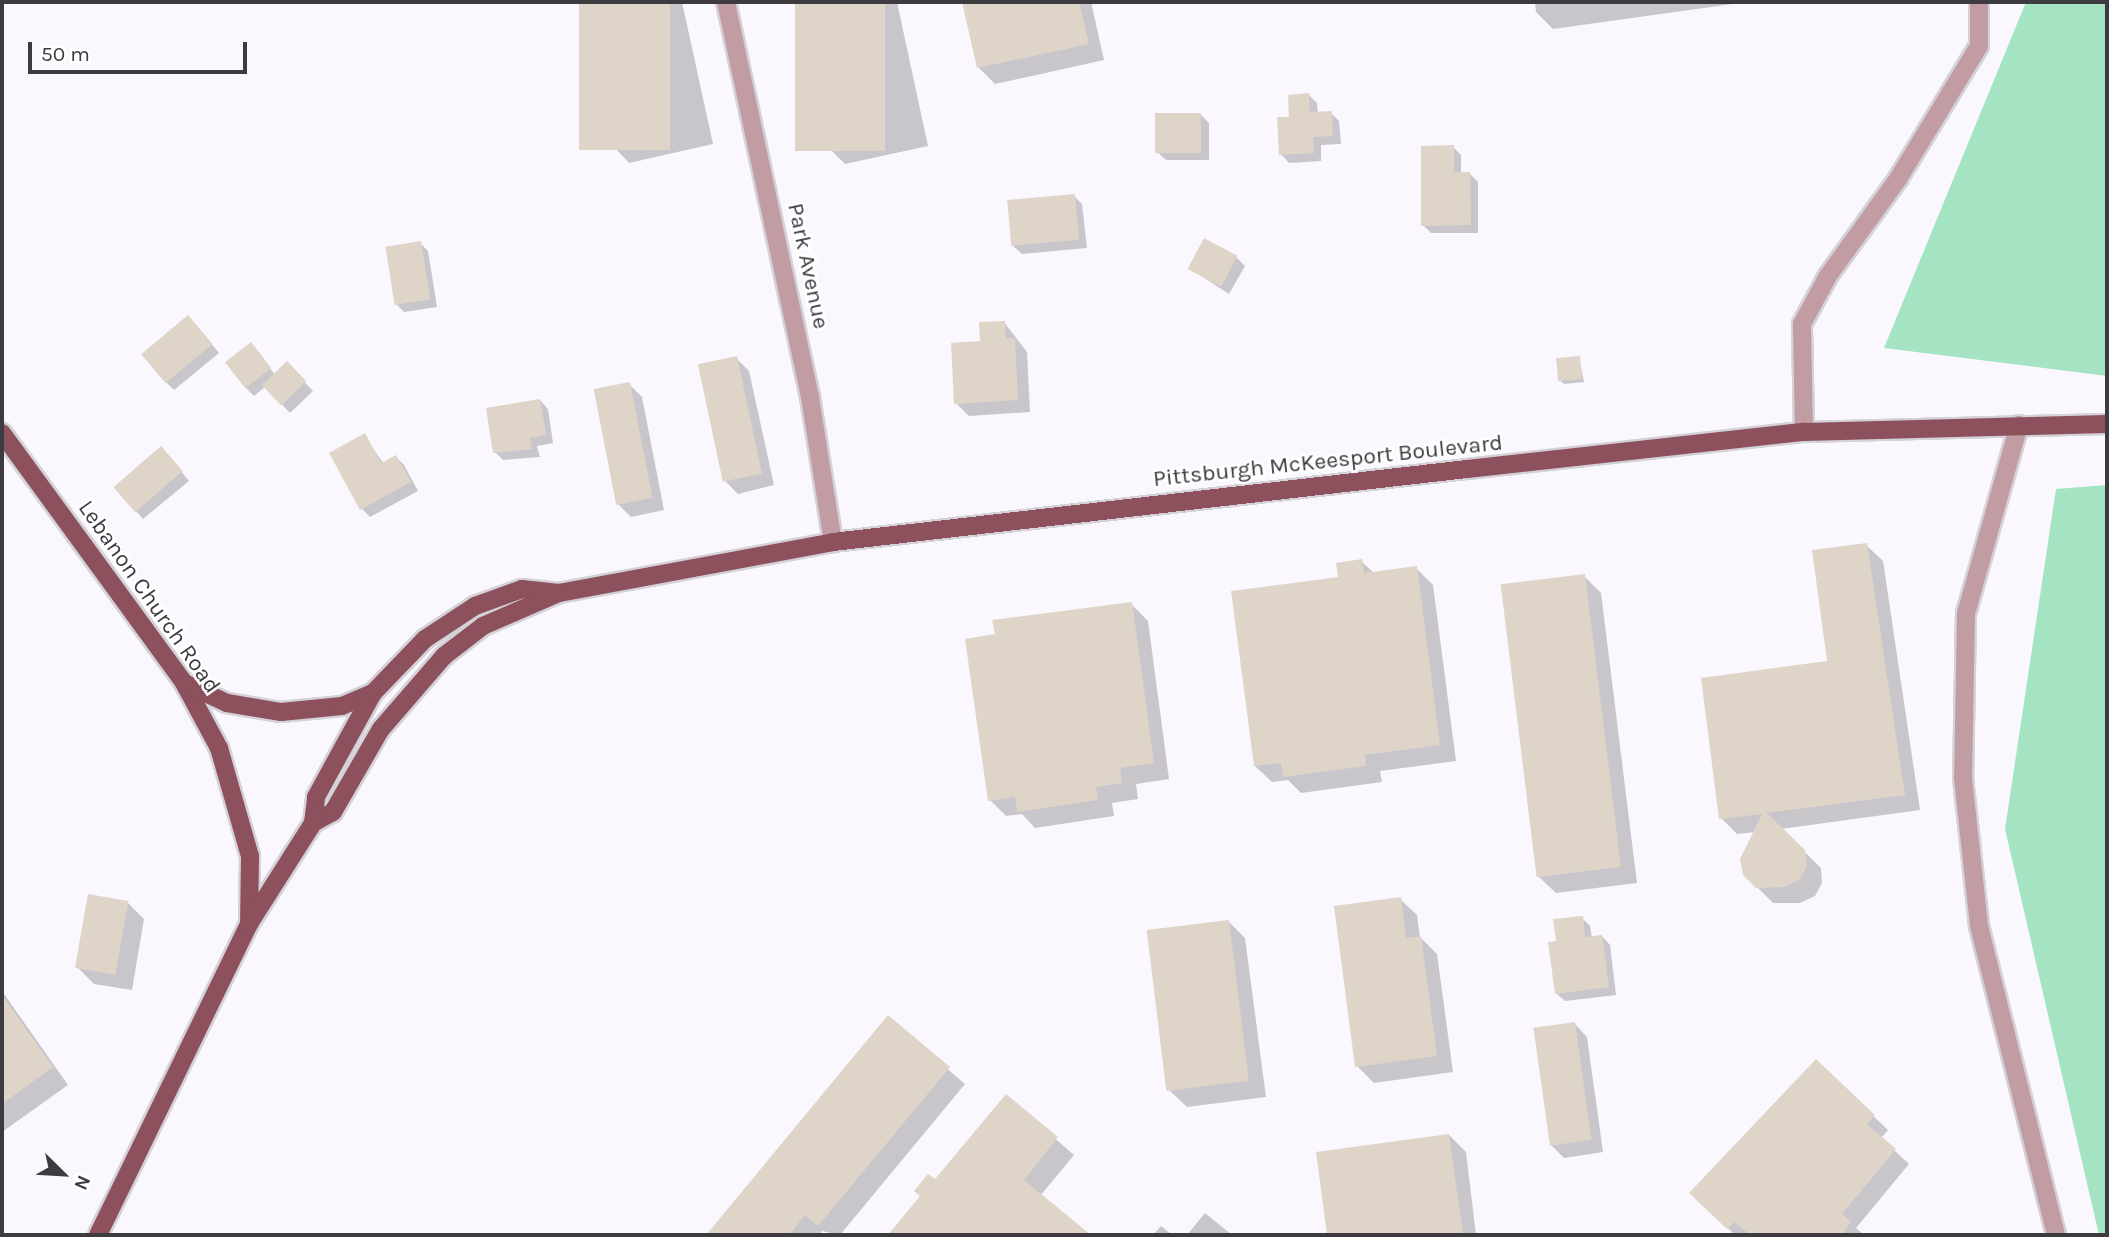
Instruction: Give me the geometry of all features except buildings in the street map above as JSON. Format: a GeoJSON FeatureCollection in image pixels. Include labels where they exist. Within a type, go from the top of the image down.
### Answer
{"type":"FeatureCollection","features":[{"type":"Feature","properties":{"kind":"main road","name":"Pittsburgh McKeesport Boulevard"},"geometry":{"type":"LineString","coordinates":[[313,823],[333,812],[381,729],[444,656],[483,626],[559,593],[834,542],[1804,432],[2107,424]]}},
{"type":"Feature","properties":{"kind":"main road","name":"Lebanon Church Road"},"geometry":{"type":"LineString","coordinates":[[2,433],[184,683],[219,748],[236,796],[250,856],[249,924]]}},
{"type":"Feature","properties":{"kind":"main road","name":"Pittsburgh McKeesport Boulevard"},"geometry":{"type":"LineString","coordinates":[[98,1235],[249,924],[313,823],[316,797],[373,693],[425,639],[475,606],[522,589],[559,593]]}},
{"type":"Feature","properties":{"kind":"main road"},"geometry":{"type":"LineString","coordinates":[[184,683],[228,703],[281,712],[342,706],[373,693]]}},
{"type":"Feature","properties":{"kind":"street","name":"Park Avenue"},"geometry":{"type":"LineString","coordinates":[[726,2],[810,397],[834,542]]}},
{"type":"Feature","properties":{"kind":"street"},"geometry":{"type":"LineString","coordinates":[[1804,432],[1802,324],[1828,276],[1898,179],[1979,46],[1979,2]]}},
{"type":"Feature","properties":{"kind":"street"},"geometry":{"type":"LineString","coordinates":[[2019,425],[1966,613],[1963,778],[1979,926],[2056,1235]]}},
{"type":"Feature","properties":{"kind":"green space"},"geometry":{"type":"Polygon","coordinates":[[[2026,2],[2107,2],[2107,376],[1884,348],[2026,2]]]}},
{"type":"Feature","properties":{"kind":"green space"},"geometry":{"type":"Polygon","coordinates":[[[2107,485],[2107,1235],[2099,1235],[2005,829],[2056,489],[2107,485]]]}}]}
